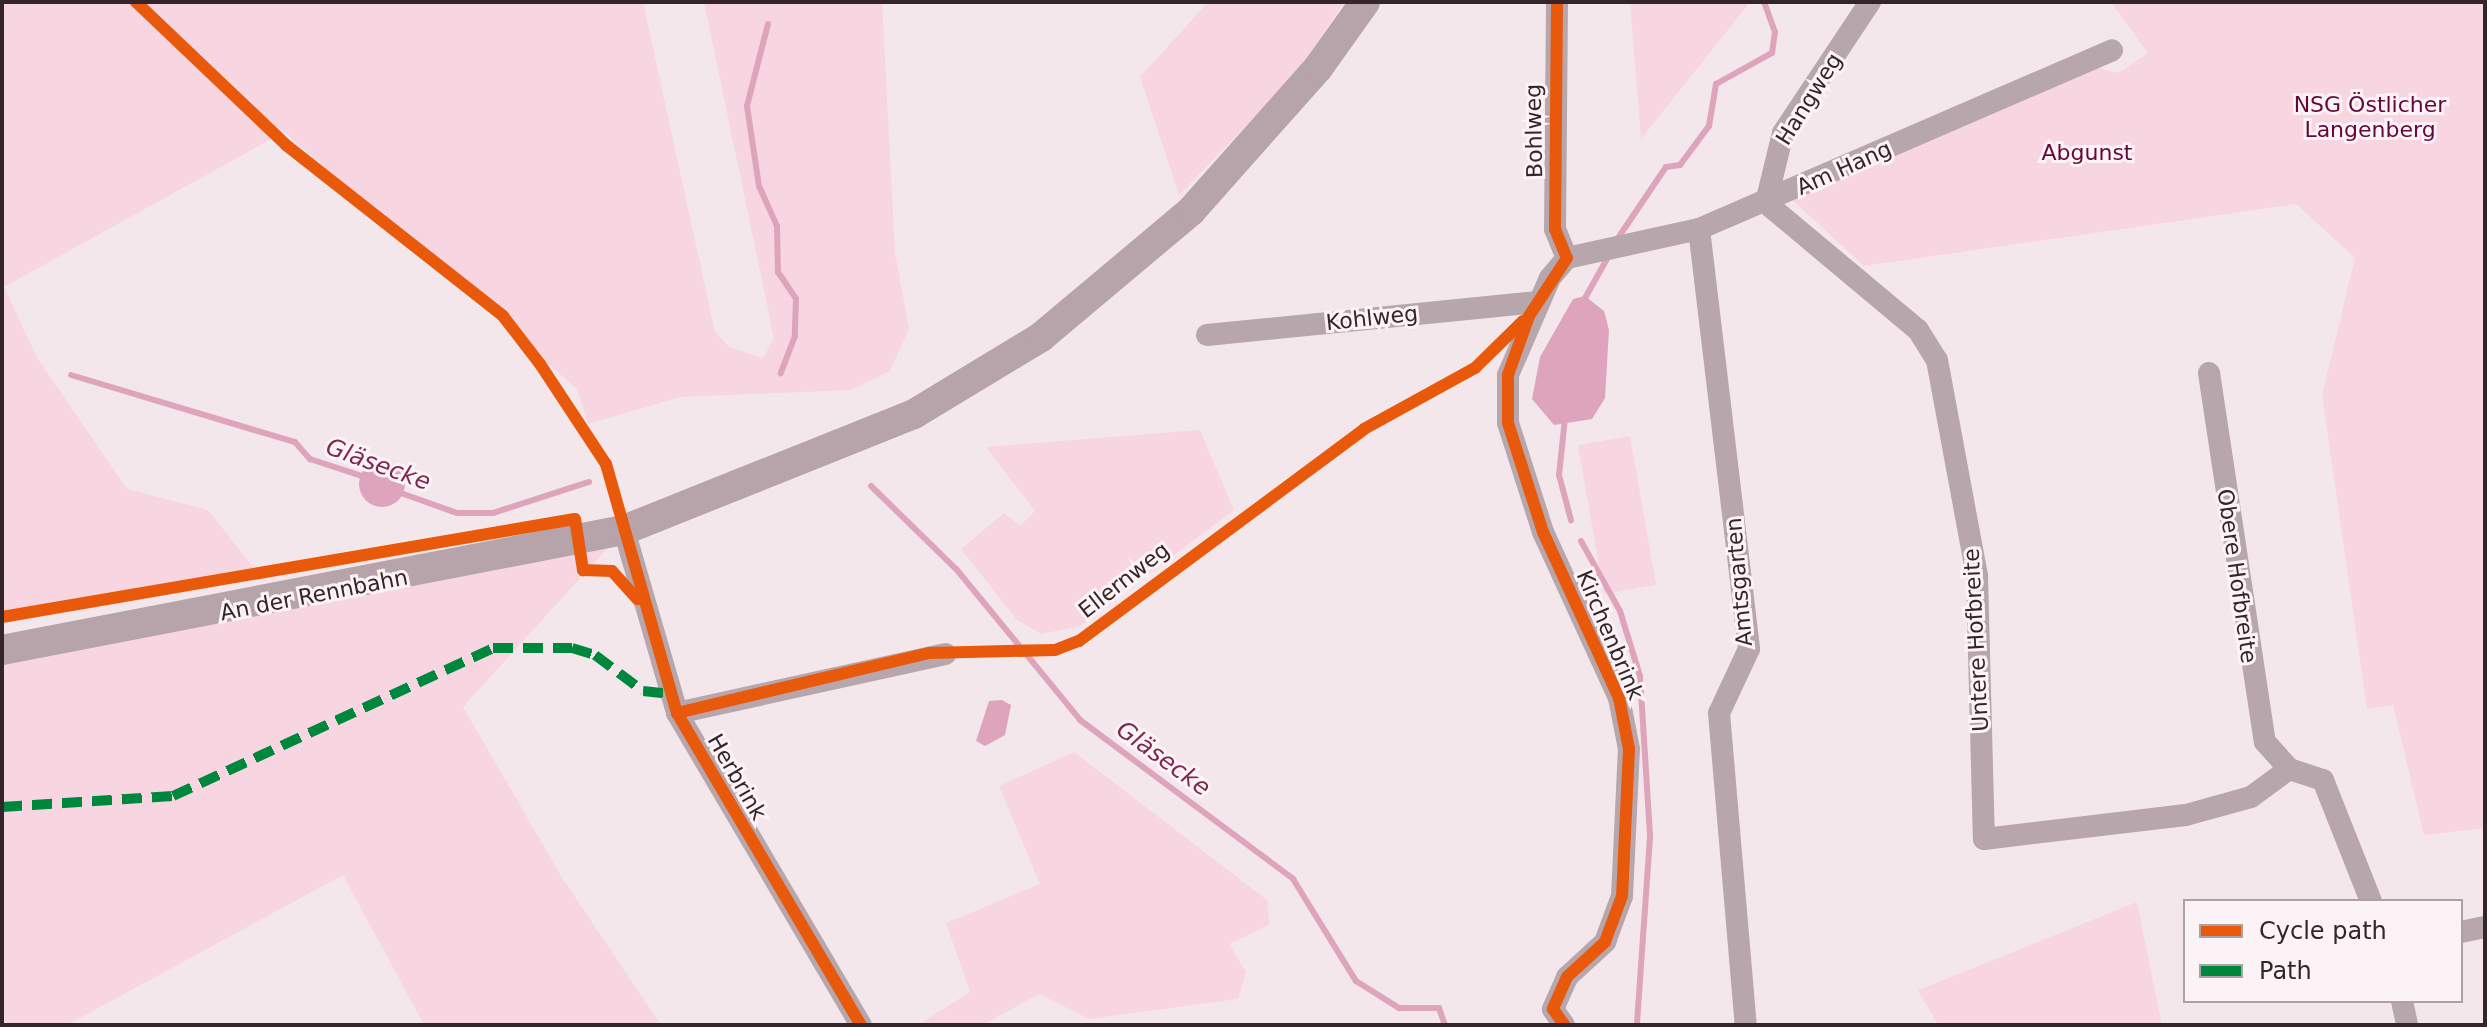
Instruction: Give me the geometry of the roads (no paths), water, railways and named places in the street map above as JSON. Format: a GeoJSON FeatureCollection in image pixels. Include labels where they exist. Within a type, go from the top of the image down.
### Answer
{"type":"FeatureCollection","features":[{"type":"Feature","properties":{"kind":"main road","name":"An der Rennbahn"},"geometry":{"type":"LineString","coordinates":[[2,650],[624,530],[914,414],[1041,337],[1191,211],[1318,68],[1365,2]]}},
{"type":"Feature","properties":{"kind":"street","name":"Bohlweg"},"geometry":{"type":"LineString","coordinates":[[1557,2],[1555,229],[1567,258]]}},
{"type":"Feature","properties":{"kind":"street","name":"Hangweg"},"geometry":{"type":"LineString","coordinates":[[1766,203],[1783,133],[1870,2]]}},
{"type":"Feature","properties":{"kind":"street","name":"Am Hang"},"geometry":{"type":"LineString","coordinates":[[1567,258],[1590,250],[1699,229],[1766,203],[2112,50]]}},
{"type":"Feature","properties":{"kind":"street","name":"Untere Hofbreite"},"geometry":{"type":"LineString","coordinates":[[1766,203],[1918,330],[1937,360],[1977,576],[1984,839],[2186,815],[2251,797],[2289,769]]}},
{"type":"Feature","properties":{"kind":"street","name":"Amtsgarten"},"geometry":{"type":"LineString","coordinates":[[1699,229],[1749,649],[1719,713],[1746,1025]]}},
{"type":"Feature","properties":{"kind":"street","name":"Kirchenbrink"},"geometry":{"type":"LineString","coordinates":[[1564,1025],[1553,1009],[1567,977],[1605,942],[1622,896],[1629,749],[1619,698],[1543,532],[1508,423],[1508,375],[1537,302],[1567,258]]}},
{"type":"Feature","properties":{"kind":"street","name":"Kohlweg"},"geometry":{"type":"LineString","coordinates":[[1207,335],[1537,302]]}},
{"type":"Feature","properties":{"kind":"street","name":"Obere Hofbreite"},"geometry":{"type":"LineString","coordinates":[[2209,373],[2252,687],[2265,742],[2289,769]]}},
{"type":"Feature","properties":{"kind":"street","name":"Herbrink"},"geometry":{"type":"LineString","coordinates":[[624,530],[677,713],[861,1025]]}},
{"type":"Feature","properties":{"kind":"street"},"geometry":{"type":"LineString","coordinates":[[677,713],[946,654]]}},
{"type":"Feature","properties":{"kind":"street"},"geometry":{"type":"LineString","coordinates":[[2289,769],[2323,780],[2370,899]]}},
{"type":"Feature","properties":{"kind":"street"},"geometry":{"type":"LineString","coordinates":[[2463,932],[2485,927]]}},
{"type":"Feature","properties":{"kind":"street"},"geometry":{"type":"LineString","coordinates":[[2402,1003],[2407,1025]]}},
{"type":"Feature","properties":{"kind":"water"},"geometry":{"type":"Polygon","coordinates":[[[1585,296],[1604,311],[1609,330],[1605,398],[1592,419],[1554,425],[1532,399],[1540,357],[1573,299],[1585,296]]]}},
{"type":"Feature","properties":{"kind":"water"},"geometry":{"type":"Polygon","coordinates":[[[382,461],[398,468],[405,484],[398,500],[382,507],[366,500],[359,484],[366,468],[382,461]]]}},
{"type":"Feature","properties":{"kind":"water"},"geometry":{"type":"Polygon","coordinates":[[[1002,700],[1011,705],[1005,735],[985,746],[976,741],[989,701],[1002,700]]]}},
{"type":"Feature","properties":{"kind":"waterway","name":"Gläsecke"},"geometry":{"type":"LineString","coordinates":[[1616,241],[1666,167],[1680,165],[1709,126],[1716,84],[1772,53],[1775,32],[1764,2]]}},
{"type":"Feature","properties":{"kind":"waterway"},"geometry":{"type":"LineString","coordinates":[[768,24],[747,106],[759,186],[777,226],[778,272],[796,299],[795,336],[781,373]]}},
{"type":"Feature","properties":{"kind":"waterway","name":"Gläsecke"},"geometry":{"type":"LineString","coordinates":[[1584,300],[1609,255]]}},
{"type":"Feature","properties":{"kind":"waterway","name":"Gläsecke"},"geometry":{"type":"LineString","coordinates":[[71,375],[295,442],[310,459],[362,476]]}},
{"type":"Feature","properties":{"kind":"waterway","name":"Gläsecke"},"geometry":{"type":"LineString","coordinates":[[1565,418],[1559,475],[1571,520]]}},
{"type":"Feature","properties":{"kind":"waterway","name":"Gläsecke"},"geometry":{"type":"LineString","coordinates":[[398,492],[457,513],[493,513],[589,482]]}},
{"type":"Feature","properties":{"kind":"waterway"},"geometry":{"type":"LineString","coordinates":[[871,486],[957,570],[1080,720],[1293,879],[1356,981],[1399,1008],[1439,1008],[1445,1025]]}},
{"type":"Feature","properties":{"kind":"waterway","name":"Gläsecke"},"geometry":{"type":"LineString","coordinates":[[1581,541],[1620,611],[1640,676],[1650,837],[1637,1025]]}},
{"type":"Feature","properties":{"kind":"park label","name":"NSG Östlicher Langenberg"},"geometry":{"type":"Point","coordinates":[2370,116]}},
{"type":"Feature","properties":{"kind":"park label","name":"Abgunst"},"geometry":{"type":"Point","coordinates":[2087,153]}}]}
